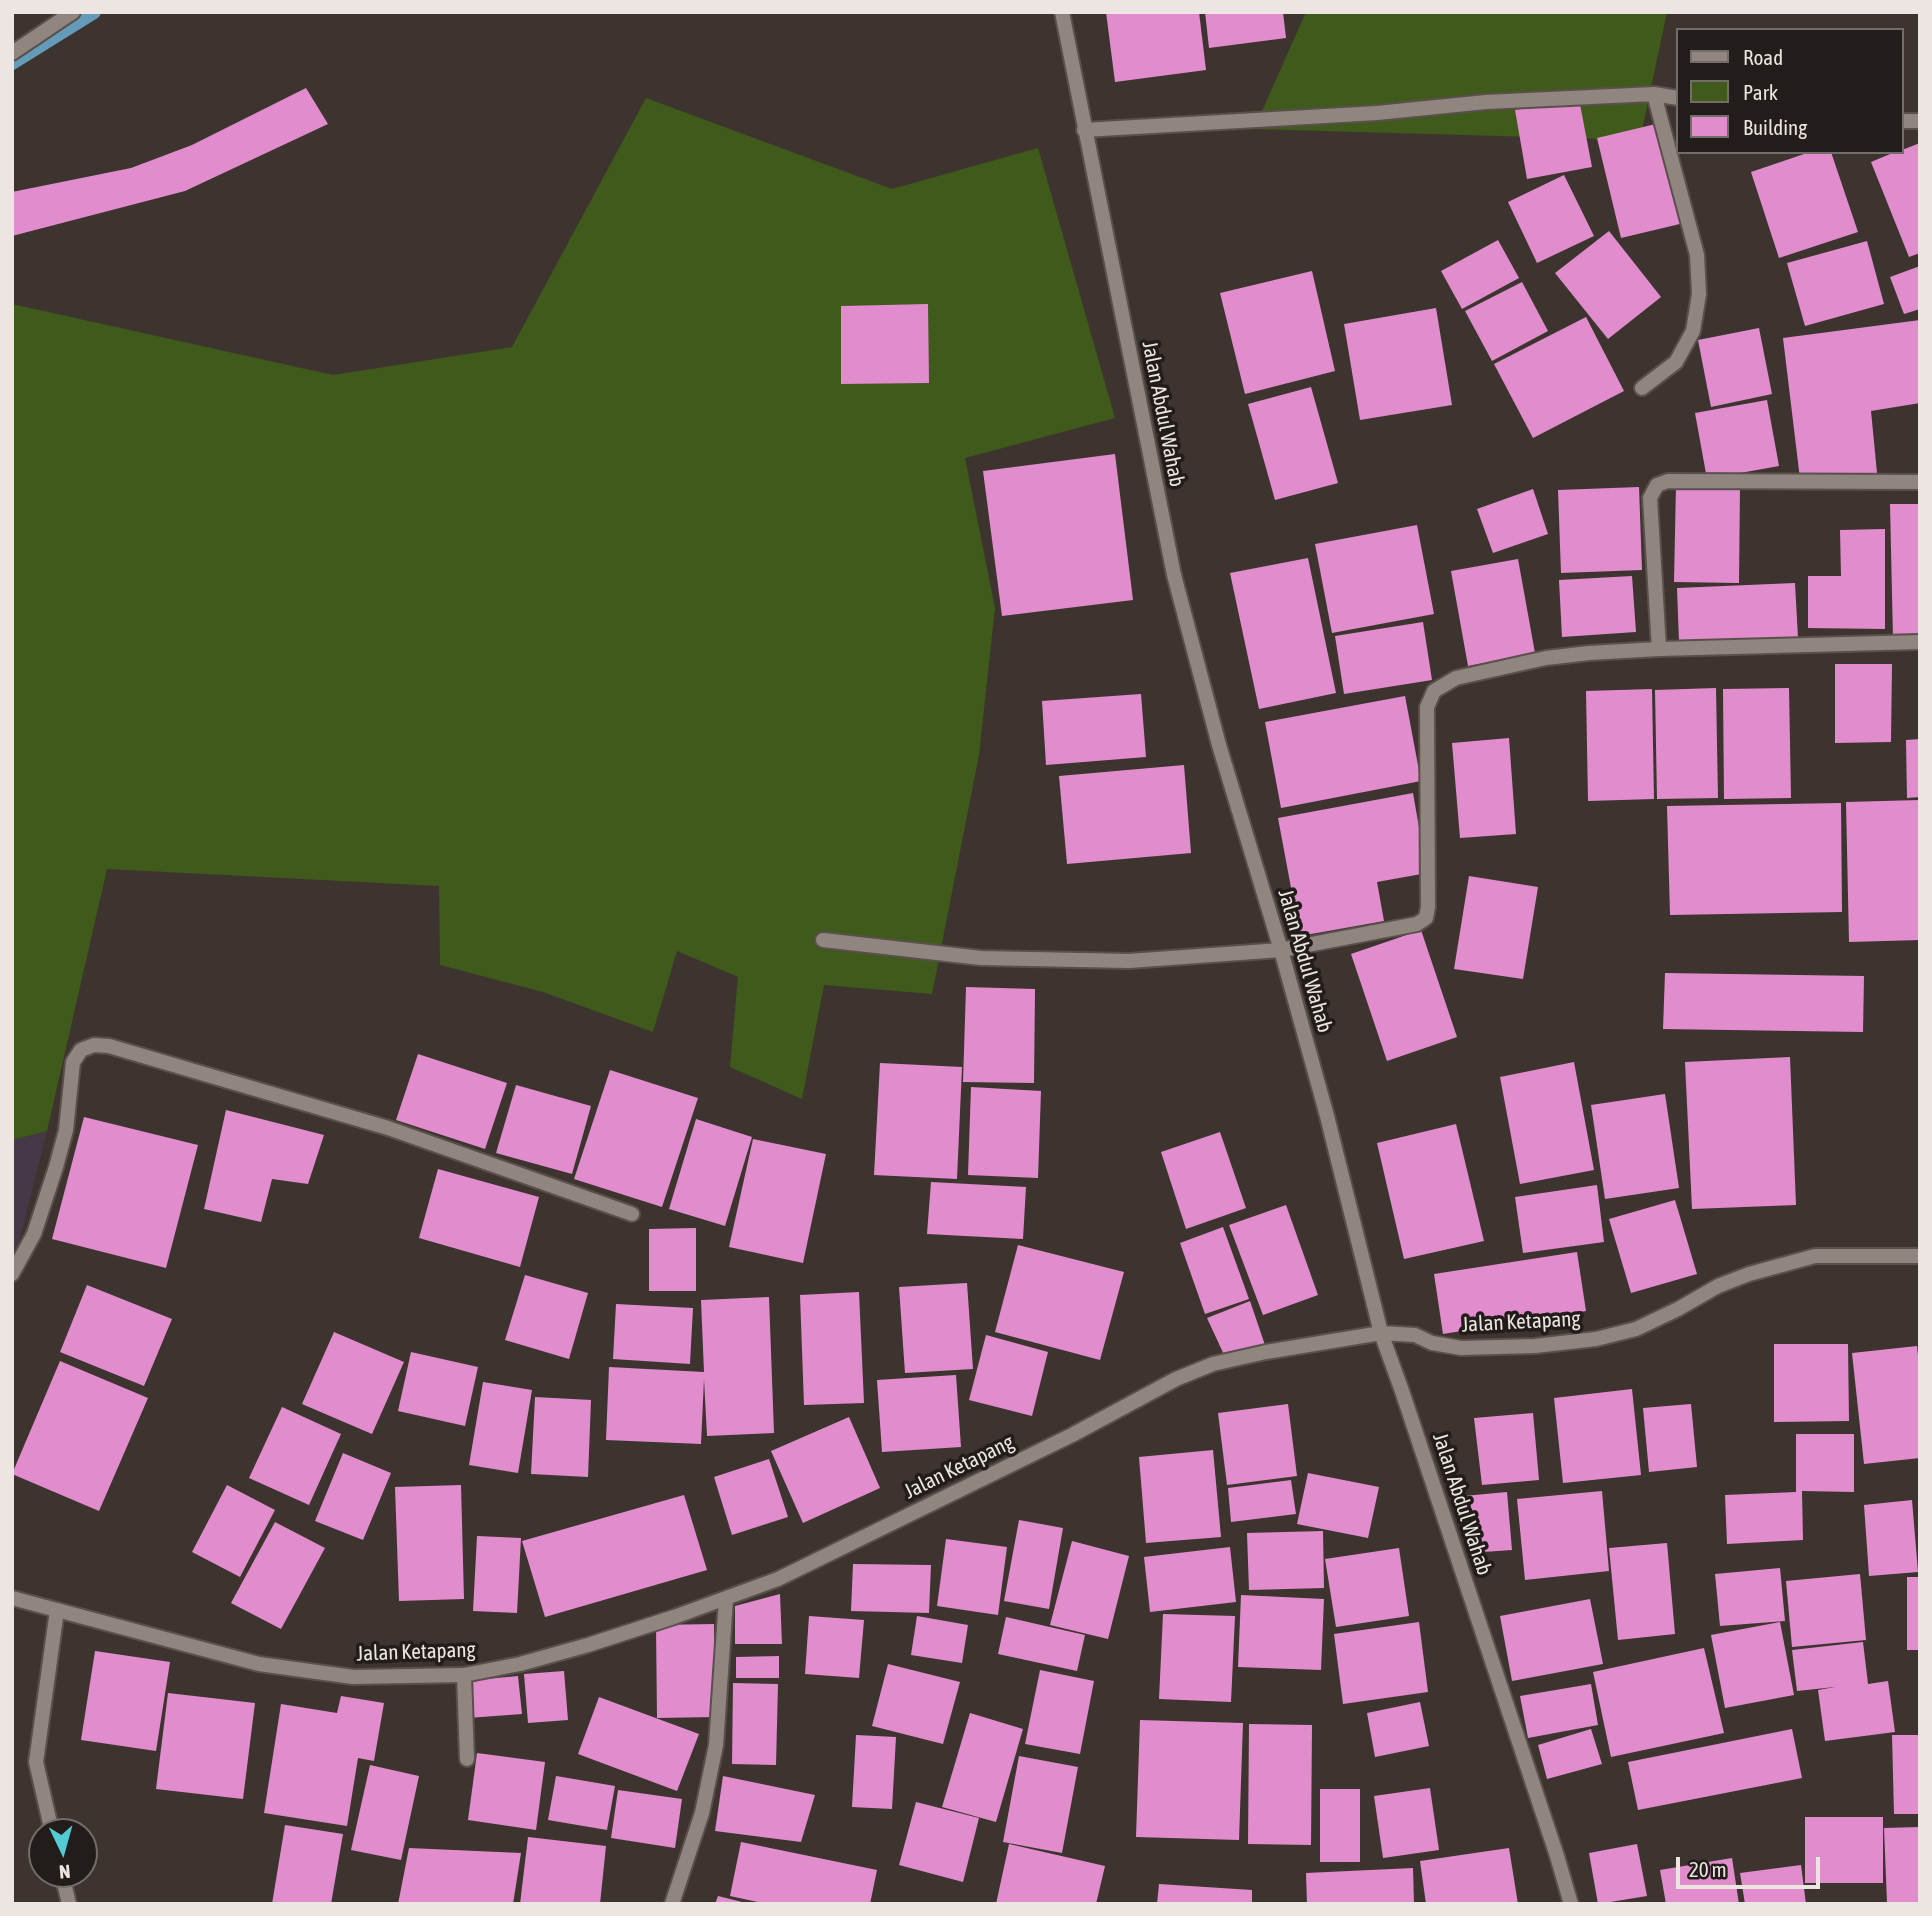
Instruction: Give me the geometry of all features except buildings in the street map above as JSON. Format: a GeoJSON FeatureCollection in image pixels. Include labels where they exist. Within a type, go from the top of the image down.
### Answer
{"type":"FeatureCollection","features":[{"type":"Feature","properties":{"kind":"street"},"geometry":{"type":"LineString","coordinates":[[12,53],[74,12]]}},
{"type":"Feature","properties":{"kind":"street","name":"Jalan Abdul Wahab"},"geometry":{"type":"LineString","coordinates":[[1062,12],[1174,575],[1219,746],[1281,950],[1381,1333],[1536,1792],[1571,1904]]}},
{"type":"Feature","properties":{"kind":"street"},"geometry":{"type":"LineString","coordinates":[[1642,388],[1676,362],[1693,331],[1699,294],[1697,255],[1654,94]]}},
{"type":"Feature","properties":{"kind":"street"},"geometry":{"type":"LineString","coordinates":[[1084,130],[1377,113],[1486,102],[1654,94],[1676,98]]}},
{"type":"Feature","properties":{"kind":"street"},"geometry":{"type":"LineString","coordinates":[[1659,649],[1650,498],[1657,485],[1668,481],[1920,482]]}},
{"type":"Feature","properties":{"kind":"street"},"geometry":{"type":"LineString","coordinates":[[823,940],[981,958],[1129,961],[1281,950],[1416,924],[1426,918],[1428,907],[1427,707],[1434,691],[1455,678],[1546,658],[1589,653],[1920,642]]}},
{"type":"Feature","properties":{"kind":"street"},"geometry":{"type":"LineString","coordinates":[[12,1274],[34,1234],[56,1167],[66,1130],[73,1062],[81,1050],[94,1045],[109,1046],[388,1128],[632,1214]]}},
{"type":"Feature","properties":{"kind":"street","name":"Jalan Ketapang"},"geometry":{"type":"LineString","coordinates":[[12,1598],[259,1664],[353,1677],[464,1675],[520,1664],[588,1645],[778,1579],[1072,1434],[1176,1379],[1213,1364],[1266,1352],[1381,1333],[1415,1335],[1433,1343],[1461,1348],[1535,1346],[1596,1339],[1636,1329],[1718,1286],[1749,1274],[1815,1256],[1920,1256]]}},
{"type":"Feature","properties":{"kind":"street"},"geometry":{"type":"LineString","coordinates":[[671,1904],[702,1812],[716,1745],[726,1599]]}},
{"type":"Feature","properties":{"kind":"street"},"geometry":{"type":"LineString","coordinates":[[49,1818],[36,1762],[57,1610]]}},
{"type":"Feature","properties":{"kind":"street"},"geometry":{"type":"LineString","coordinates":[[464,1675],[467,1759]]}},
{"type":"Feature","properties":{"kind":"shaded area"},"geometry":{"type":"Polygon","coordinates":[[[47,1131],[12,1269],[12,1140],[47,1131]]]}},
{"type":"Feature","properties":{"kind":"green space"},"geometry":{"type":"Polygon","coordinates":[[[1306,12],[1667,12],[1640,140],[1254,129],[1306,12]]]}},
{"type":"Feature","properties":{"kind":"green space"},"geometry":{"type":"Polygon","coordinates":[[[646,98],[892,189],[1038,148],[1115,418],[965,458],[995,608],[979,755],[932,994],[824,985],[802,1099],[730,1067],[738,977],[677,951],[653,1032],[543,992],[440,965],[439,886],[107,869],[47,1131],[12,1140],[12,304],[333,375],[512,347],[646,98]]]}},
{"type":"Feature","properties":{"kind":"waterway"},"geometry":{"type":"LineString","coordinates":[[12,63],[94,12]]}}]}
